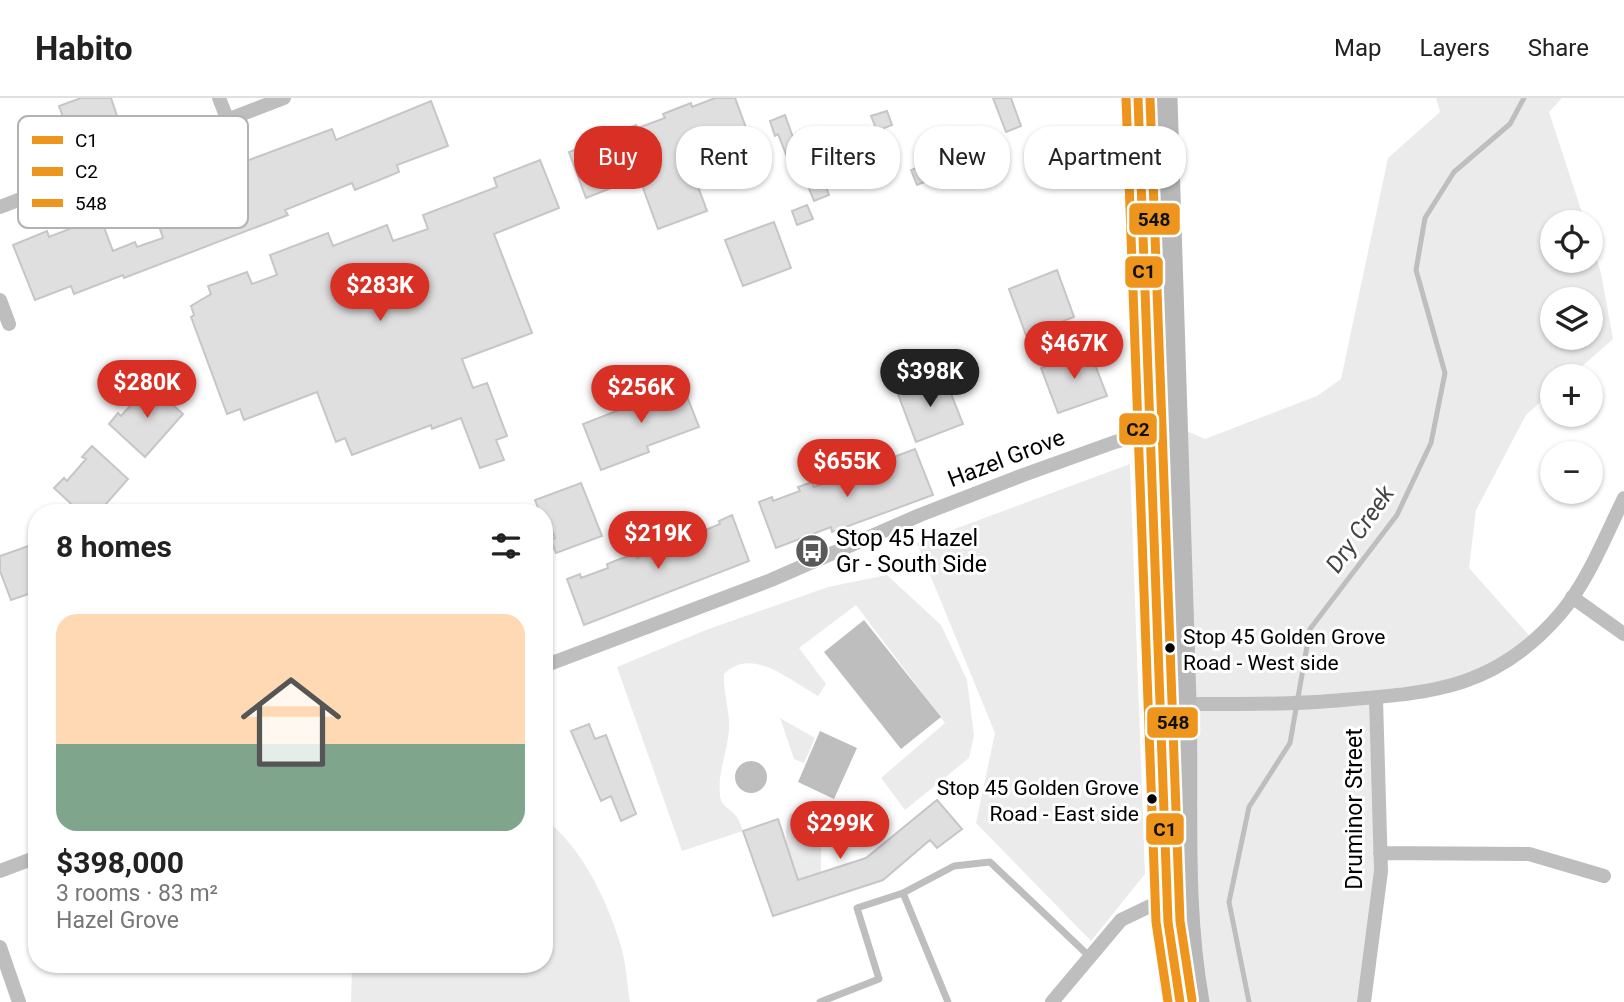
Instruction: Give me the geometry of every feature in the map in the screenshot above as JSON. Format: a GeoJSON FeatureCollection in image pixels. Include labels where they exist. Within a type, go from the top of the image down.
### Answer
{"type":"FeatureCollection","features":[{"type":"Feature","properties":{"kind":"main road"},"geometry":{"type":"LineString","coordinates":[[1138,98],[1160,704],[1177,893],[1180,1002]]}},
{"type":"Feature","properties":{"kind":"main road"},"geometry":{"type":"LineString","coordinates":[[1167,98],[1175,426],[1186,704],[1177,893],[1199,1002]]}},
{"type":"Feature","properties":{"kind":"main road"},"geometry":{"type":"LineString","coordinates":[[1160,704],[1186,704]]}},
{"type":"Feature","properties":{"kind":"street"},"geometry":{"type":"LineString","coordinates":[[219,98],[226,116]]}},
{"type":"Feature","properties":{"kind":"street"},"geometry":{"type":"LineString","coordinates":[[240,116],[284,98]]}},
{"type":"Feature","properties":{"kind":"street"},"geometry":{"type":"LineString","coordinates":[[0,207],[18,200]]}},
{"type":"Feature","properties":{"kind":"street"},"geometry":{"type":"LineString","coordinates":[[0,300],[9,324]]}},
{"type":"Feature","properties":{"kind":"street","name":"Hazel Grove"},"geometry":{"type":"LineString","coordinates":[[553,663],[771,580],[920,515],[1076,456],[1175,426]]}},
{"type":"Feature","properties":{"kind":"street"},"geometry":{"type":"LineString","coordinates":[[1186,704],[1376,699],[1448,688],[1475,678],[1534,641],[1572,597],[1588,572],[1624,498]]}},
{"type":"Feature","properties":{"kind":"street"},"geometry":{"type":"LineString","coordinates":[[1572,597],[1624,634]]}},
{"type":"Feature","properties":{"kind":"street","name":"Druminor Street"},"geometry":{"type":"LineString","coordinates":[[1364,1002],[1381,871],[1376,699]]}},
{"type":"Feature","properties":{"kind":"street"},"geometry":{"type":"LineString","coordinates":[[1380,853],[1529,854],[1604,876]]}},
{"type":"Feature","properties":{"kind":"street"},"geometry":{"type":"LineString","coordinates":[[0,871],[28,860]]}},
{"type":"Feature","properties":{"kind":"street"},"geometry":{"type":"LineString","coordinates":[[1052,1002],[1121,920],[1177,893]]}},
{"type":"Feature","properties":{"kind":"street"},"geometry":{"type":"LineString","coordinates":[[0,947],[19,1002]]}},
{"type":"Feature","properties":{"kind":"lane"},"geometry":{"type":"LineString","coordinates":[[820,1002],[878,979],[857,908],[903,893],[954,866],[990,862],[1090,957]]}},
{"type":"Feature","properties":{"kind":"lane"},"geometry":{"type":"LineString","coordinates":[[903,893],[948,1002]]}},
{"type":"Feature","properties":{"kind":"shaded area"},"geometry":{"type":"Polygon","coordinates":[[[1436,98],[1562,98],[1549,112],[1581,210],[1540,210],[1540,273],[1601,273],[1613,339],[1603,348],[1603,287],[1540,287],[1540,350],[1601,350],[1585,364],[1540,364],[1540,403],[1526,415],[1476,510],[1469,568],[1534,641],[1475,678],[1376,699],[1381,871],[1364,1002],[1199,1002],[1175,426],[1205,439],[1317,396],[1341,379],[1388,158],[1440,112],[1436,98]]]}},
{"type":"Feature","properties":{"kind":"shaded area"},"geometry":{"type":"Polygon","coordinates":[[[1130,464],[1145,874],[1091,941],[976,823],[995,733],[917,543],[1130,464]]]}},
{"type":"Feature","properties":{"kind":"shaded area"},"geometry":{"type":"Polygon","coordinates":[[[887,575],[941,625],[967,680],[974,736],[969,758],[905,810],[881,778],[945,723],[856,605],[799,648],[826,684],[818,696],[758,664],[735,666],[724,674],[729,729],[720,778],[720,795],[724,805],[737,817],[743,831],[682,851],[617,667],[706,630],[828,587],[887,575]]]}},
{"type":"Feature","properties":{"kind":"shaded area"},"geometry":{"type":"Polygon","coordinates":[[[864,620],[941,717],[901,749],[824,652],[864,620]]]}},
{"type":"Feature","properties":{"kind":"shaded area"},"geometry":{"type":"Polygon","coordinates":[[[780,718],[815,738],[804,763],[794,759],[780,718]]]}},
{"type":"Feature","properties":{"kind":"shaded area"},"geometry":{"type":"Polygon","coordinates":[[[820,731],[857,748],[834,799],[798,782],[820,731]]]}},
{"type":"Feature","properties":{"kind":"shaded area"},"geometry":{"type":"Polygon","coordinates":[[[751,761],[763,765],[767,777],[763,789],[751,793],[739,789],[735,777],[739,765],[751,761]]]}},
{"type":"Feature","properties":{"kind":"shaded area"},"geometry":{"type":"Polygon","coordinates":[[[813,808],[828,816],[829,831],[821,839],[821,873],[798,880],[786,839],[787,822],[790,814],[813,808]]]}},
{"type":"Feature","properties":{"kind":"shaded area"},"geometry":{"type":"Polygon","coordinates":[[[553,826],[581,859],[600,892],[622,950],[630,1002],[351,1002],[352,973],[553,973],[553,826]]]}},
{"type":"Feature","properties":{"kind":"building"},"geometry":{"type":"Polygon","coordinates":[[[81,98],[111,98],[117,116],[63,116],[59,106],[81,98]]]}},
{"type":"Feature","properties":{"kind":"building"},"geometry":{"type":"Polygon","coordinates":[[[715,98],[735,98],[745,126],[676,126],[676,189],[699,189],[707,211],[658,229],[643,189],[662,189],[662,126],[643,126],[665,118],[663,114],[691,103],[692,107],[715,98]]]}},
{"type":"Feature","properties":{"kind":"building"},"geometry":{"type":"Polygon","coordinates":[[[993,98],[1011,98],[1021,126],[1010,130],[1010,126],[1004,126],[993,98]]]}},
{"type":"Feature","properties":{"kind":"building"},"geometry":{"type":"Polygon","coordinates":[[[431,101],[448,146],[397,165],[399,172],[355,190],[352,183],[285,210],[288,215],[124,278],[123,275],[74,294],[71,286],[35,300],[13,245],[47,231],[49,237],[72,228],[104,228],[113,251],[135,242],[137,247],[163,238],[160,229],[162,228],[248,228],[248,160],[332,129],[336,140],[431,101]]]}},
{"type":"Feature","properties":{"kind":"building"},"geometry":{"type":"Polygon","coordinates":[[[887,111],[892,125],[875,126],[871,116],[887,111]]]}},
{"type":"Feature","properties":{"kind":"building"},"geometry":{"type":"Polygon","coordinates":[[[785,115],[789,126],[786,126],[786,154],[778,134],[775,136],[770,121],[785,115]]]}},
{"type":"Feature","properties":{"kind":"building"},"geometry":{"type":"Polygon","coordinates":[[[574,150],[574,166],[569,152],[574,150]]]}},
{"type":"Feature","properties":{"kind":"building"},"geometry":{"type":"Polygon","coordinates":[[[540,160],[559,208],[494,234],[532,333],[462,359],[473,388],[487,383],[507,436],[496,440],[504,460],[480,468],[461,418],[432,429],[431,425],[352,455],[345,438],[336,442],[317,392],[244,420],[240,409],[227,414],[191,317],[194,315],[191,306],[211,294],[208,286],[247,272],[252,284],[277,275],[270,255],[328,233],[333,246],[387,225],[393,241],[428,229],[423,215],[497,187],[494,178],[540,160]]]}},
{"type":"Feature","properties":{"kind":"building"},"geometry":{"type":"Polygon","coordinates":[[[583,189],[609,189],[586,198],[583,189]]]}},
{"type":"Feature","properties":{"kind":"building"},"geometry":{"type":"Polygon","coordinates":[[[809,189],[827,189],[829,195],[814,201],[809,189]]]}},
{"type":"Feature","properties":{"kind":"building"},"geometry":{"type":"Polygon","coordinates":[[[807,205],[813,219],[797,225],[792,211],[807,205]]]}},
{"type":"Feature","properties":{"kind":"building"},"geometry":{"type":"Polygon","coordinates":[[[774,222],[791,268],[743,286],[725,240],[774,222]]]}},
{"type":"Feature","properties":{"kind":"building"},"geometry":{"type":"Polygon","coordinates":[[[1057,270],[1074,317],[1026,335],[1009,289],[1057,270]]]}},
{"type":"Feature","properties":{"kind":"building"},"geometry":{"type":"Polygon","coordinates":[[[1089,349],[1107,396],[1058,413],[1041,368],[1089,349]]]}},
{"type":"Feature","properties":{"kind":"building"},"geometry":{"type":"Polygon","coordinates":[[[944,376],[963,424],[916,442],[898,394],[944,376]]]}},
{"type":"Feature","properties":{"kind":"building"},"geometry":{"type":"Polygon","coordinates":[[[681,381],[699,427],[647,446],[649,452],[601,470],[583,424],[635,404],[633,399],[681,381]]]}},
{"type":"Feature","properties":{"kind":"building"},"geometry":{"type":"Polygon","coordinates":[[[147,382],[183,414],[145,457],[109,424],[118,413],[121,416],[140,395],[137,392],[147,382]]]}},
{"type":"Feature","properties":{"kind":"building"},"geometry":{"type":"Polygon","coordinates":[[[92,446],[128,479],[106,504],[71,504],[54,488],[64,478],[67,481],[86,459],[82,457],[92,446]]]}},
{"type":"Feature","properties":{"kind":"building"},"geometry":{"type":"Polygon","coordinates":[[[915,449],[933,495],[832,532],[831,527],[776,548],[759,502],[772,497],[773,501],[800,491],[798,487],[812,482],[814,487],[915,449]]]}},
{"type":"Feature","properties":{"kind":"building"},"geometry":{"type":"Polygon","coordinates":[[[581,483],[602,536],[556,553],[553,545],[553,504],[537,504],[535,500],[581,483]]]}},
{"type":"Feature","properties":{"kind":"building"},"geometry":{"type":"Polygon","coordinates":[[[732,515],[749,561],[584,625],[567,579],[580,574],[581,578],[608,568],[607,564],[620,559],[635,554],[637,558],[664,548],[662,543],[692,531],[694,535],[720,524],[719,521],[732,515]]]}},
{"type":"Feature","properties":{"kind":"building"},"geometry":{"type":"Polygon","coordinates":[[[28,546],[28,594],[11,600],[0,571],[0,556],[28,546]]]}},
{"type":"Feature","properties":{"kind":"building"},"geometry":{"type":"Polygon","coordinates":[[[589,724],[595,739],[606,735],[636,814],[621,821],[611,796],[601,801],[571,731],[589,724]]]}},
{"type":"Feature","properties":{"kind":"building"},"geometry":{"type":"Polygon","coordinates":[[[937,800],[962,829],[937,848],[930,840],[883,880],[773,916],[743,831],[778,819],[798,880],[866,858],[937,800]]]}},
{"type":"Feature","properties":{"kind":"waterway","name":"Dry Creek"},"geometry":{"type":"LineString","coordinates":[[1249,1002],[1229,902],[1249,807],[1290,743],[1310,629],[1397,515],[1431,443],[1445,373],[1416,270],[1425,218],[1454,172],[1510,124],[1524,98]]}},
{"type":"Feature","properties":{"kind":"transit line","name":"C2"},"geometry":{"type":"LineString","coordinates":[[1126,98],[1156,922],[1168,1002]]}},
{"type":"Feature","properties":{"kind":"transit line","name":"C1"},"geometry":{"type":"LineString","coordinates":[[1138,98],[1168,922],[1180,1002]]}},
{"type":"Feature","properties":{"kind":"transit line","name":"548"},"geometry":{"type":"LineString","coordinates":[[1150,98],[1180,921],[1192,1000]]}},
{"type":"Feature","properties":{"kind":"place","name":"Stop 45 Hazel Gr - South Side"},"geometry":{"type":"Point","coordinates":[812,551]}},
{"type":"Feature","properties":{"kind":"place","name":"Stop 45 Golden Grove Road - West side"},"geometry":{"type":"Point","coordinates":[1170,648]}},
{"type":"Feature","properties":{"kind":"place","name":"Stop 45 Golden Grove Road - East side"},"geometry":{"type":"Point","coordinates":[1152,799]}}]}
